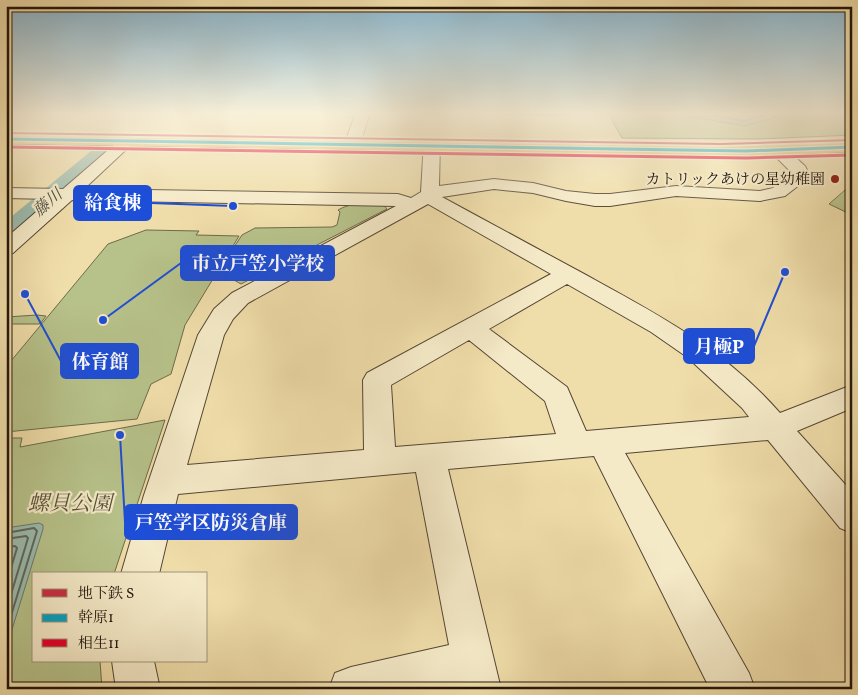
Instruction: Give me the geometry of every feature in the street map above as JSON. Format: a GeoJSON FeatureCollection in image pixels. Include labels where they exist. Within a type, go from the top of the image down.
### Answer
{"type":"FeatureCollection","features":[{"type":"Feature","properties":{"kind":"main road"},"geometry":{"type":"LineString","coordinates":[[514,145],[777,150],[844,147]]}},
{"type":"Feature","properties":{"kind":"street"},"geometry":{"type":"LineString","coordinates":[[6,248],[102,145]]}},
{"type":"Feature","properties":{"kind":"street"},"geometry":{"type":"LineString","coordinates":[[6,226],[57,194],[121,145]]}},
{"type":"Feature","properties":{"kind":"street"},"geometry":{"type":"LineString","coordinates":[[424,198],[432,145]]}},
{"type":"Feature","properties":{"kind":"street"},"geometry":{"type":"LineString","coordinates":[[844,147],[852,153]]}},
{"type":"Feature","properties":{"kind":"street"},"geometry":{"type":"LineString","coordinates":[[141,572],[166,481],[211,336],[223,315],[240,298],[261,284],[424,198],[443,190],[494,184],[534,188],[566,196],[595,200],[610,200],[676,191],[760,196],[779,192],[798,179],[799,170],[777,150]]}},
{"type":"Feature","properties":{"kind":"street"},"geometry":{"type":"LineString","coordinates":[[6,193],[398,200],[424,198],[568,274],[660,326],[696,351],[752,400],[852,517]]}},
{"type":"Feature","properties":{"kind":"street"},"geometry":{"type":"LineString","coordinates":[[380,462],[377,380],[568,274]]}},
{"type":"Feature","properties":{"kind":"street"},"geometry":{"type":"LineString","coordinates":[[471,328],[557,396],[589,444],[733,689]]}},
{"type":"Feature","properties":{"kind":"street"},"geometry":{"type":"LineString","coordinates":[[166,481],[776,426],[852,396]]}},
{"type":"Feature","properties":{"kind":"street"},"geometry":{"type":"LineString","coordinates":[[350,689],[476,675],[429,458]]}},
{"type":"Feature","properties":{"kind":"street"},"geometry":{"type":"LineString","coordinates":[[133,662],[138,689]]}},
{"type":"Feature","properties":{"kind":"green space"},"geometry":{"type":"Polygon","coordinates":[[[852,184],[852,215],[829,204],[852,184]]]}},
{"type":"Feature","properties":{"kind":"green space"},"geometry":{"type":"Polygon","coordinates":[[[382,203],[387,209],[241,284],[232,279],[234,275],[234,247],[242,235],[255,228],[332,227],[337,225],[340,212],[338,210],[343,207],[382,203]]]}},
{"type":"Feature","properties":{"kind":"green space"},"geometry":{"type":"Polygon","coordinates":[[[146,230],[199,231],[196,235],[239,236],[185,325],[171,374],[151,384],[137,419],[6,432],[6,367],[108,244],[146,230]]]}},
{"type":"Feature","properties":{"kind":"green space"},"geometry":{"type":"Polygon","coordinates":[[[46,316],[40,324],[6,324],[6,317],[46,316]]]}},
{"type":"Feature","properties":{"kind":"green space","name":"螺貝公園"},"geometry":{"type":"Polygon","coordinates":[[[165,420],[115,572],[32,572],[32,662],[100,662],[102,689],[6,689],[6,438],[22,438],[20,447],[165,420]]]}},
{"type":"Feature","properties":{"kind":"water"},"geometry":{"type":"Polygon","coordinates":[[[39,523],[43,525],[43,529],[6,649],[6,528],[39,523]]]}},
{"type":"Feature","properties":{"kind":"waterway","name":"藤川"},"geometry":{"type":"LineString","coordinates":[[6,237],[111,147]]}},
{"type":"Feature","properties":{"kind":"transit line","name":"幹原1"},"geometry":{"type":"LineString","coordinates":[[403,145],[746,151],[852,147]]}},
{"type":"Feature","properties":{"kind":"transit line","name":"相生11"},"geometry":{"type":"LineString","coordinates":[[6,147],[746,158],[852,155]]}},
{"type":"Feature","properties":{"kind":"place","name":"カトリックあけの星幼稚園"},"geometry":{"type":"Point","coordinates":[835,179]}},
{"type":"Feature","properties":{"kind":"place","name":"給食棟"},"geometry":{"type":"Point","coordinates":[233,206]}},
{"type":"Feature","properties":{"kind":"place","name":"月極P"},"geometry":{"type":"Point","coordinates":[785,272]}},
{"type":"Feature","properties":{"kind":"place","name":"体育館"},"geometry":{"type":"Point","coordinates":[25,294]}},
{"type":"Feature","properties":{"kind":"place","name":"市立戸笠小学校"},"geometry":{"type":"Point","coordinates":[103,320]}},
{"type":"Feature","properties":{"kind":"place","name":"戸笠学区防災倉庫"},"geometry":{"type":"Point","coordinates":[120,435]}}]}
